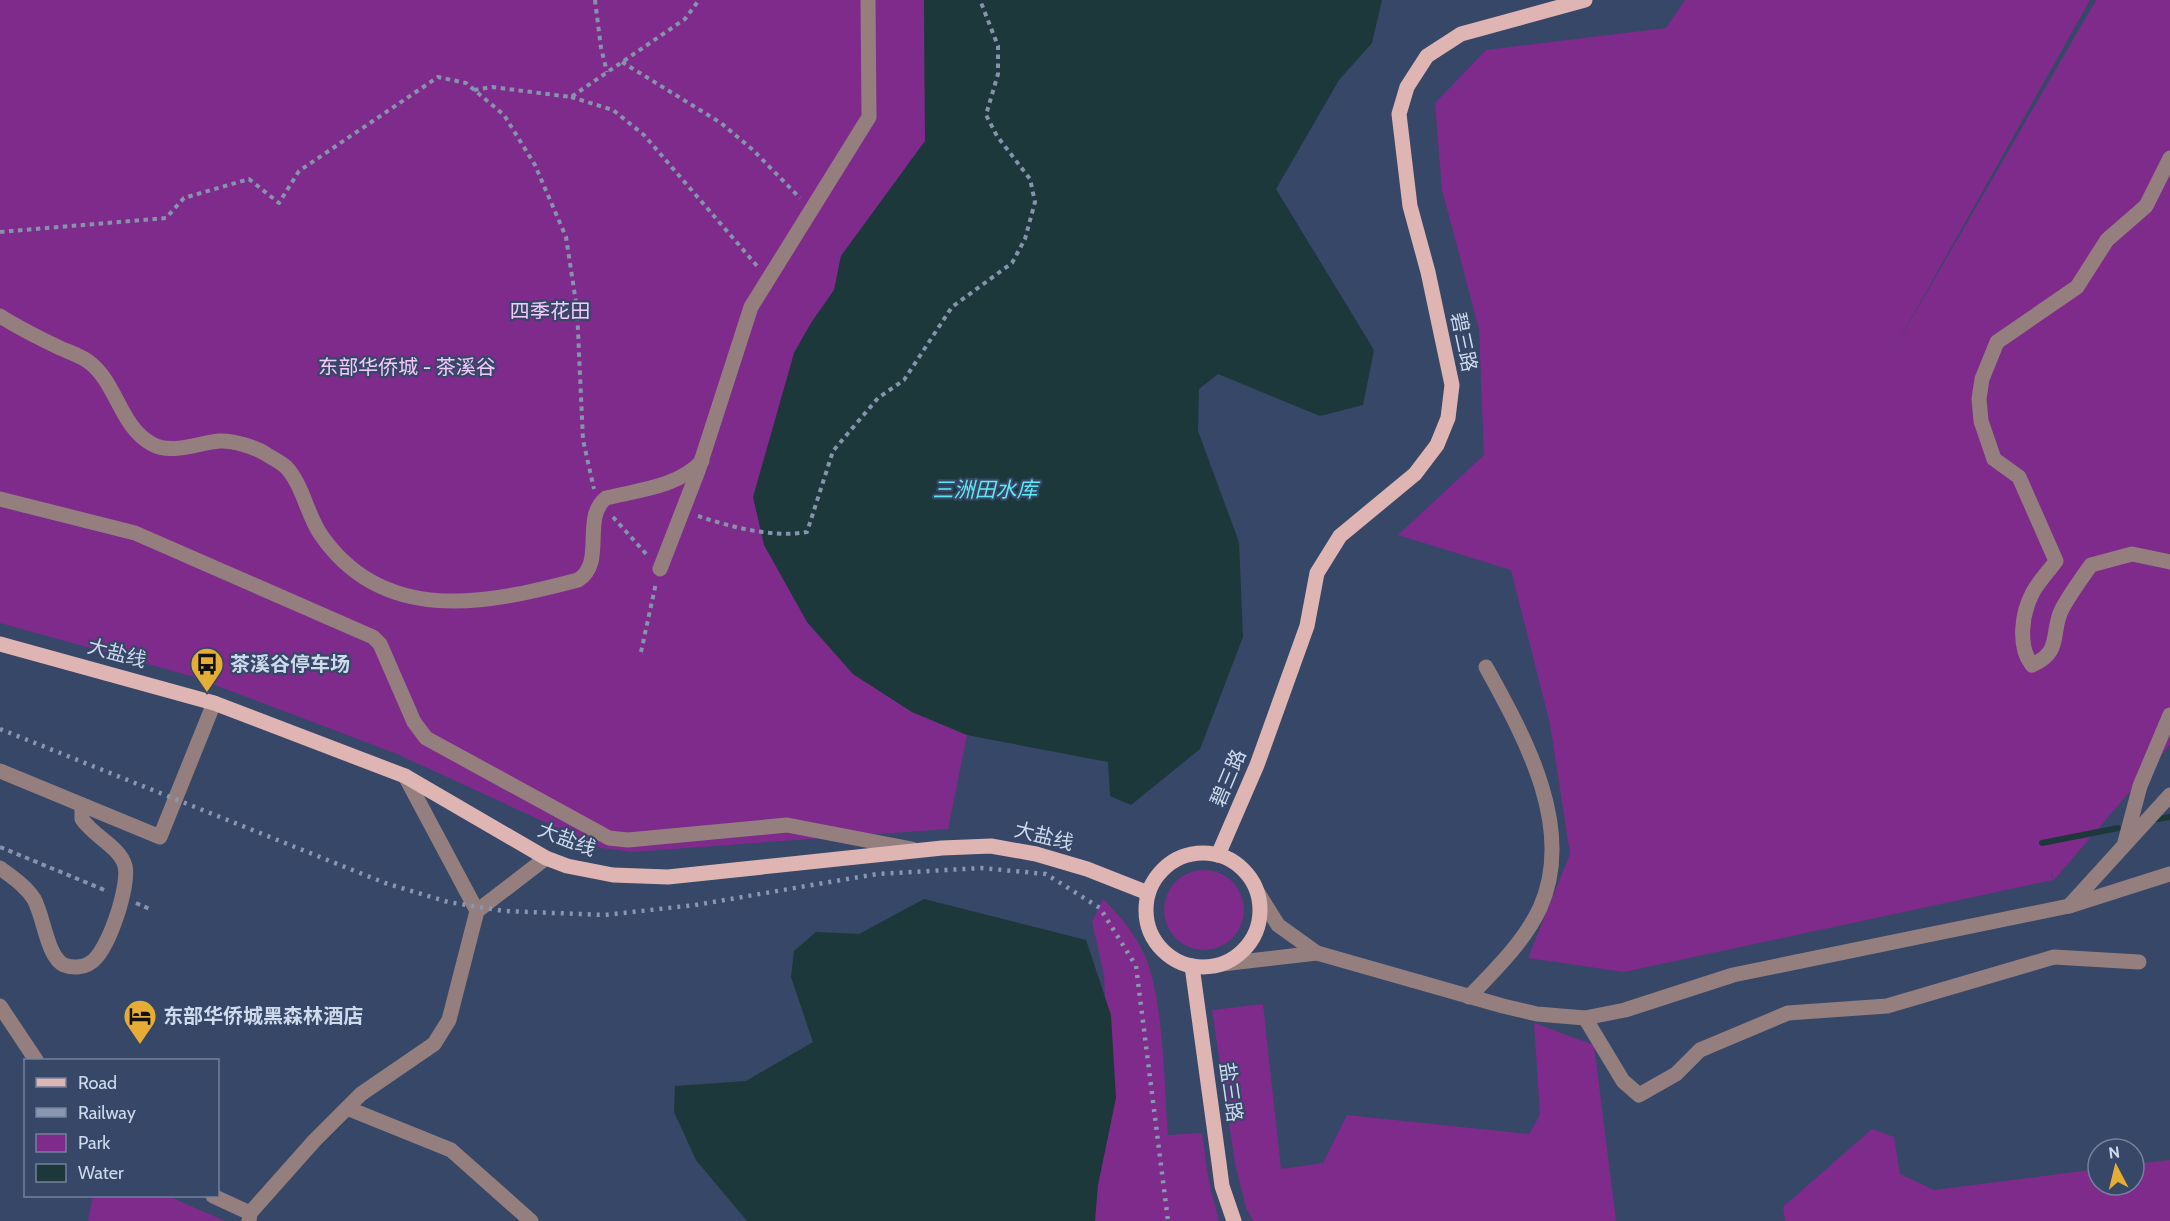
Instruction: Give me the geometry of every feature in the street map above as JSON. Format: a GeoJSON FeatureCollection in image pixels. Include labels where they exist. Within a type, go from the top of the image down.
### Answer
{"type":"FeatureCollection","features":[{"type":"Feature","properties":{"kind":"main road","name":"碧三路"},"geometry":{"type":"LineString","coordinates":[[1218,855],[1257,765],[1303,636],[1317,573],[1340,537],[1415,474],[1437,445],[1448,418],[1452,385],[1428,272],[1410,206],[1400,114],[1407,87],[1427,56],[1461,34],[1585,0]]}},
{"type":"Feature","properties":{"kind":"main road","name":"大盐线"},"geometry":{"type":"LineString","coordinates":[[0,644],[214,703],[405,776],[546,858],[589,872],[644,878],[968,846],[1013,848],[1087,869],[1148,893]]}},
{"type":"Feature","properties":{"kind":"main road"},"geometry":{"type":"LineString","coordinates":[[1189,855],[1218,855],[1243,869],[1258,893],[1260,906],[1255,934],[1247,947],[1222,964],[1192,966],[1167,955],[1154,939],[1146,920],[1148,893],[1164,868],[1176,860],[1189,855]]}},
{"type":"Feature","properties":{"kind":"main road","name":"盐三路"},"geometry":{"type":"LineString","coordinates":[[1192,966],[1218,1163],[1234,1221]]}},
{"type":"Feature","properties":{"kind":"street"},"geometry":{"type":"LineString","coordinates":[[660,569],[702,461],[752,307],[869,117],[868,0]]}},
{"type":"Feature","properties":{"kind":"street"},"geometry":{"type":"LineString","coordinates":[[2170,158],[2146,206],[2107,240],[2077,287],[1997,342],[1989,357],[1978,399],[1985,438],[1994,459],[2019,477],[2056,561],[2033,592],[2026,613],[2024,651],[2032,664],[2043,660],[2053,648],[2060,611],[2091,565],[2132,554],[2170,562]]}},
{"type":"Feature","properties":{"kind":"street"},"geometry":{"type":"LineString","coordinates":[[0,316],[25,332],[89,362],[117,398],[127,420],[141,436],[153,445],[167,449],[222,441],[259,450],[286,467],[320,534],[347,568],[385,591],[434,601],[480,601],[578,580],[590,567],[594,520],[600,503],[606,498],[674,481],[692,471],[702,461]]}},
{"type":"Feature","properties":{"kind":"street"},"geometry":{"type":"LineString","coordinates":[[0,499],[135,533],[373,637],[380,644],[414,722],[426,738],[609,838],[628,840],[787,825],[918,850]]}},
{"type":"Feature","properties":{"kind":"street"},"geometry":{"type":"LineString","coordinates":[[1469,997],[1492,974],[1529,927],[1540,906],[1548,879],[1551,848],[1548,813],[1532,756],[1486,667]]}},
{"type":"Feature","properties":{"kind":"street"},"geometry":{"type":"LineString","coordinates":[[0,771],[160,837],[214,703]]}},
{"type":"Feature","properties":{"kind":"street"},"geometry":{"type":"LineString","coordinates":[[2125,845],[2140,786],[2170,715]]}},
{"type":"Feature","properties":{"kind":"street"},"geometry":{"type":"LineString","coordinates":[[405,776],[477,911]]}},
{"type":"Feature","properties":{"kind":"street"},"geometry":{"type":"LineString","coordinates":[[2069,906],[2170,795]]}},
{"type":"Feature","properties":{"kind":"street"},"geometry":{"type":"LineString","coordinates":[[0,868],[32,897],[42,914],[51,952],[56,960],[76,967],[90,963],[99,955],[108,937],[126,888],[127,876],[124,863],[119,856],[88,829],[82,819],[82,804]]}},
{"type":"Feature","properties":{"kind":"street"},"geometry":{"type":"LineString","coordinates":[[215,1197],[250,1217],[314,1140],[361,1094],[434,1044],[449,1020],[477,911],[546,858]]}},
{"type":"Feature","properties":{"kind":"street"},"geometry":{"type":"LineString","coordinates":[[1258,893],[1278,925],[1317,953],[1537,1014],[1585,1018],[1625,1010],[1733,975],[2069,906],[2170,874]]}},
{"type":"Feature","properties":{"kind":"street"},"geometry":{"type":"LineString","coordinates":[[1222,964],[1317,953]]}},
{"type":"Feature","properties":{"kind":"street"},"geometry":{"type":"LineString","coordinates":[[1585,1018],[1623,1081],[1639,1095],[1676,1074],[1700,1050],[1788,1013],[1887,1006],[2054,957],[2139,962]]}},
{"type":"Feature","properties":{"kind":"street"},"geometry":{"type":"LineString","coordinates":[[0,1006],[35,1059]]}},
{"type":"Feature","properties":{"kind":"street"},"geometry":{"type":"LineString","coordinates":[[347,1108],[451,1150],[517,1214],[531,1221]]}},
{"type":"Feature","properties":{"kind":"path"},"geometry":{"type":"LineString","coordinates":[[595,0],[601,48],[608,72]]}},
{"type":"Feature","properties":{"kind":"path"},"geometry":{"type":"LineString","coordinates":[[571,98],[685,19],[699,0]]}},
{"type":"Feature","properties":{"kind":"path"},"geometry":{"type":"LineString","coordinates":[[682,511],[723,525],[789,535],[807,532],[833,451],[878,398],[904,380],[952,307],[1012,263],[1025,239],[1035,202],[1030,179],[997,136],[986,115],[998,74],[998,46],[980,0]]}},
{"type":"Feature","properties":{"kind":"path"},"geometry":{"type":"LineString","coordinates":[[622,62],[721,123],[753,150],[812,210]]}},
{"type":"Feature","properties":{"kind":"path"},"geometry":{"type":"LineString","coordinates":[[0,232],[166,218],[184,198],[249,179],[279,203],[299,171],[438,77],[466,83],[504,115],[535,165],[566,237],[577,309],[583,441],[595,494],[600,503],[660,569],[641,652]]}},
{"type":"Feature","properties":{"kind":"path"},"geometry":{"type":"LineString","coordinates":[[474,90],[492,87],[571,98],[613,110],[644,135],[769,279]]}},
{"type":"Feature","properties":{"kind":"path"},"geometry":{"type":"LineString","coordinates":[[0,847],[109,892]]}},
{"type":"Feature","properties":{"kind":"path"},"geometry":{"type":"LineString","coordinates":[[130,901],[152,910]]}},
{"type":"Feature","properties":{"kind":"green space","name":"东部华侨城 - 茶溪谷"},"geometry":{"type":"Polygon","coordinates":[[[0,0],[924,0],[925,141],[841,256],[834,290],[794,353],[807,622],[853,674],[912,712],[967,735],[948,829],[632,852],[601,848],[397,754],[191,676],[0,623],[0,0]]]}},
{"type":"Feature","properties":{"kind":"green space"},"geometry":{"type":"Polygon","coordinates":[[[1685,0],[2090,0],[1894,349],[2096,0],[2170,0],[2170,745],[2054,880],[2049,866],[2053,880],[1624,972],[1528,958],[1570,854],[1550,724],[1511,570],[1398,535],[1484,455],[1479,329],[1442,190],[1435,103],[1486,50],[1666,28],[1685,0]]]}},
{"type":"Feature","properties":{"kind":"green space"},"geometry":{"type":"Polygon","coordinates":[[[1204,870],[1219,873],[1232,882],[1241,895],[1244,910],[1241,925],[1232,938],[1219,947],[1204,950],[1189,947],[1176,938],[1167,925],[1164,910],[1167,895],[1176,882],[1189,873],[1204,870]]]}},
{"type":"Feature","properties":{"kind":"green space"},"geometry":{"type":"Polygon","coordinates":[[[1103,899],[1136,939],[1151,972],[1162,1042],[1168,1135],[1202,1133],[1209,1182],[1219,1221],[1088,1221],[1108,1078],[1104,975],[1092,922],[1103,899]]]}},
{"type":"Feature","properties":{"kind":"green space"},"geometry":{"type":"Polygon","coordinates":[[[1263,1004],[1281,1169],[1323,1163],[1347,1115],[1529,1134],[1540,1115],[1534,1023],[1594,1045],[1616,1221],[1253,1221],[1246,1208],[1235,1163],[1212,1010],[1263,1004]]]}},
{"type":"Feature","properties":{"kind":"green space"},"geometry":{"type":"Polygon","coordinates":[[[1872,1129],[1894,1137],[1900,1174],[1934,1190],[2086,1171],[2086,1197],[2146,1197],[2146,1163],[2170,1160],[2170,1221],[1785,1221],[1783,1207],[1872,1129]]]}},
{"type":"Feature","properties":{"kind":"green space"},"geometry":{"type":"Polygon","coordinates":[[[93,1197],[170,1197],[225,1221],[88,1221],[93,1197]]]}},
{"type":"Feature","properties":{"kind":"water","name":"三洲田水库"},"geometry":{"type":"Polygon","coordinates":[[[924,0],[1382,0],[1372,43],[1339,80],[1276,189],[1374,350],[1363,405],[1320,416],[1218,374],[1199,389],[1198,431],[1239,542],[1243,637],[1200,749],[1131,805],[1110,796],[1108,762],[967,735],[912,712],[853,674],[807,622],[764,545],[753,497],[794,353],[834,290],[841,256],[925,141],[924,0]]]}},
{"type":"Feature","properties":{"kind":"water"},"geometry":{"type":"Polygon","coordinates":[[[924,899],[1086,940],[1111,1015],[1116,1098],[1098,1185],[1095,1221],[747,1221],[696,1160],[674,1112],[675,1086],[746,1081],[813,1042],[791,977],[794,951],[816,932],[859,934],[924,899]]]}},
{"type":"Feature","properties":{"kind":"waterway"},"geometry":{"type":"LineString","coordinates":[[2157,819],[2170,817]]}},
{"type":"Feature","properties":{"kind":"waterway"},"geometry":{"type":"LineString","coordinates":[[2042,843],[2118,828]]}},
{"type":"Feature","properties":{"kind":"railway"},"geometry":{"type":"LineString","coordinates":[[0,729],[385,883],[448,902],[504,911],[605,915],[695,905],[877,874],[981,868],[1046,874],[1100,908],[1136,966],[1168,1221]]}},
{"type":"Feature","properties":{"kind":"place","name":"茶溪谷停车场"},"geometry":{"type":"Point","coordinates":[207,693]}},
{"type":"Feature","properties":{"kind":"place","name":"东部华侨城黑森林酒店"},"geometry":{"type":"Point","coordinates":[140,1045]}},
{"type":"Feature","properties":{"kind":"park label","name":"四季花田"},"geometry":{"type":"Point","coordinates":[550,311]}}]}
